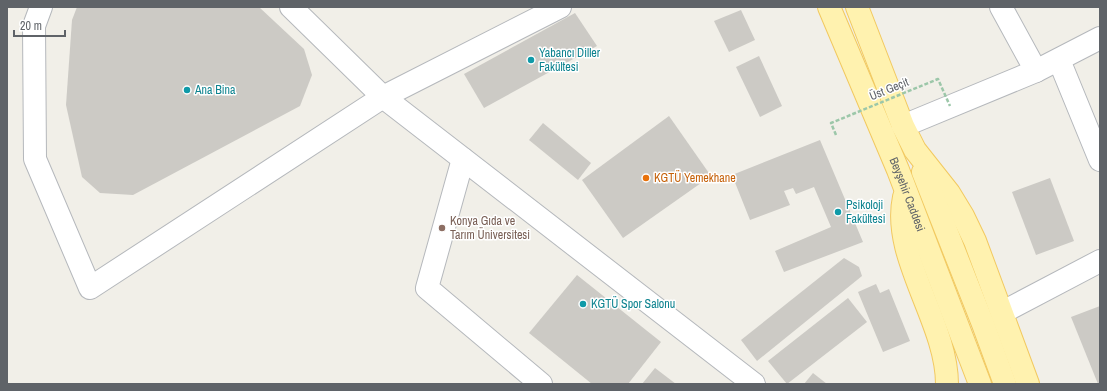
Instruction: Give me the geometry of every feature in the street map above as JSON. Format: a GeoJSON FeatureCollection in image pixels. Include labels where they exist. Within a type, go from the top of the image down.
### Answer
{"type":"FeatureCollection","features":[{"type":"Feature","properties":{"kind":"main road","name":"Beyşehir Caddesi"},"geometry":{"type":"LineString","coordinates":[[829,7],[906,190],[980,384]]}},
{"type":"Feature","properties":{"kind":"main road"},"geometry":{"type":"LineString","coordinates":[[857,7],[903,126],[915,150],[948,193],[963,216],[975,241],[1003,312],[1028,384]]}},
{"type":"Feature","properties":{"kind":"main road","name":"Beyşehir Caddesi"},"geometry":{"type":"LineString","coordinates":[[915,150],[1005,384]]}},
{"type":"Feature","properties":{"kind":"main road"},"geometry":{"type":"LineString","coordinates":[[906,190],[902,207],[907,245],[944,352],[947,384]]}},
{"type":"Feature","properties":{"kind":"street"},"geometry":{"type":"LineString","coordinates":[[41,7],[34,26],[35,159],[90,288],[383,97],[560,7]]}},
{"type":"Feature","properties":{"kind":"street"},"geometry":{"type":"LineString","coordinates":[[291,7],[383,97],[754,384]]}},
{"type":"Feature","properties":{"kind":"street"},"geometry":{"type":"LineString","coordinates":[[1001,7],[1036,71]]}},
{"type":"Feature","properties":{"kind":"street"},"geometry":{"type":"LineString","coordinates":[[903,126],[1036,71],[1060,60],[1100,38]]}},
{"type":"Feature","properties":{"kind":"street"},"geometry":{"type":"LineString","coordinates":[[1060,60],[1100,160]]}},
{"type":"Feature","properties":{"kind":"street"},"geometry":{"type":"LineString","coordinates":[[463,160],[427,288],[541,384]]}},
{"type":"Feature","properties":{"kind":"street"},"geometry":{"type":"LineString","coordinates":[[1003,312],[1100,261]]}},
{"type":"Feature","properties":{"kind":"path","name":"Üst Geçit"},"geometry":{"type":"LineString","coordinates":[[836,134],[831,123],[938,79],[950,106]]}},
{"type":"Feature","properties":{"kind":"building","name":"Ana Bina"},"geometry":{"type":"Polygon","coordinates":[[[77,7],[259,7],[304,49],[312,75],[300,106],[133,195],[100,193],[82,177],[66,105],[72,20],[77,7]]]}},
{"type":"Feature","properties":{"kind":"building"},"geometry":{"type":"Polygon","coordinates":[[[741,10],[755,40],[729,52],[714,21],[741,10]]]}},
{"type":"Feature","properties":{"kind":"building","name":"Yabancı Diller Fakültesi"},"geometry":{"type":"Polygon","coordinates":[[[575,13],[597,46],[484,108],[464,74],[575,13]]]}},
{"type":"Feature","properties":{"kind":"building"},"geometry":{"type":"Polygon","coordinates":[[[759,56],[782,106],[760,117],[736,67],[759,56]]]}},
{"type":"Feature","properties":{"kind":"building","name":"KGTÜ Yemekhane"},"geometry":{"type":"Polygon","coordinates":[[[669,116],[711,176],[623,238],[582,180],[669,116]]]}},
{"type":"Feature","properties":{"kind":"building"},"geometry":{"type":"Polygon","coordinates":[[[543,123],[591,163],[578,180],[529,140],[543,123]]]}},
{"type":"Feature","properties":{"kind":"building","name":"Psikoloji Fakültesi"},"geometry":{"type":"Polygon","coordinates":[[[820,140],[863,242],[784,272],[775,251],[831,227],[814,187],[796,194],[793,188],[784,191],[790,205],[750,220],[732,175],[820,140]]]}},
{"type":"Feature","properties":{"kind":"building"},"geometry":{"type":"Polygon","coordinates":[[[1050,178],[1074,241],[1036,255],[1012,192],[1050,178]]]}},
{"type":"Feature","properties":{"kind":"building"},"geometry":{"type":"Polygon","coordinates":[[[844,258],[859,267],[862,276],[757,361],[741,340],[844,258]]]}},
{"type":"Feature","properties":{"kind":"building","name":"KGTÜ Spor Salonu"},"geometry":{"type":"Polygon","coordinates":[[[577,275],[661,342],[628,384],[592,384],[529,333],[577,275]]]}},
{"type":"Feature","properties":{"kind":"building"},"geometry":{"type":"Polygon","coordinates":[[[876,284],[880,293],[889,289],[910,341],[883,352],[858,292],[876,284]]]}},
{"type":"Feature","properties":{"kind":"building"},"geometry":{"type":"Polygon","coordinates":[[[848,298],[867,322],[787,384],[768,361],[848,298]]]}},
{"type":"Feature","properties":{"kind":"building"},"geometry":{"type":"Polygon","coordinates":[[[1100,306],[1100,384],[1098,384],[1071,317],[1100,306]]]}},
{"type":"Feature","properties":{"kind":"building"},"geometry":{"type":"Polygon","coordinates":[[[655,368],[676,384],[642,384],[655,368]]]}},
{"type":"Feature","properties":{"kind":"building"},"geometry":{"type":"Polygon","coordinates":[[[813,373],[827,384],[804,384],[813,373]]]}},
{"type":"Feature","properties":{"kind":"place","name":"Yabancı Diller Fakültesi"},"geometry":{"type":"Point","coordinates":[531,60]}},
{"type":"Feature","properties":{"kind":"place","name":"Ana Bina"},"geometry":{"type":"Point","coordinates":[187,90]}},
{"type":"Feature","properties":{"kind":"place","name":"KGTÜ Yemekhane"},"geometry":{"type":"Point","coordinates":[646,178]}},
{"type":"Feature","properties":{"kind":"place","name":"Psikoloji Fakültesi"},"geometry":{"type":"Point","coordinates":[838,212]}},
{"type":"Feature","properties":{"kind":"place","name":"Konya Gıda ve Tarım Üniversitesi"},"geometry":{"type":"Point","coordinates":[442,228]}},
{"type":"Feature","properties":{"kind":"place","name":"KGTÜ Spor Salonu"},"geometry":{"type":"Point","coordinates":[583,304]}}]}
